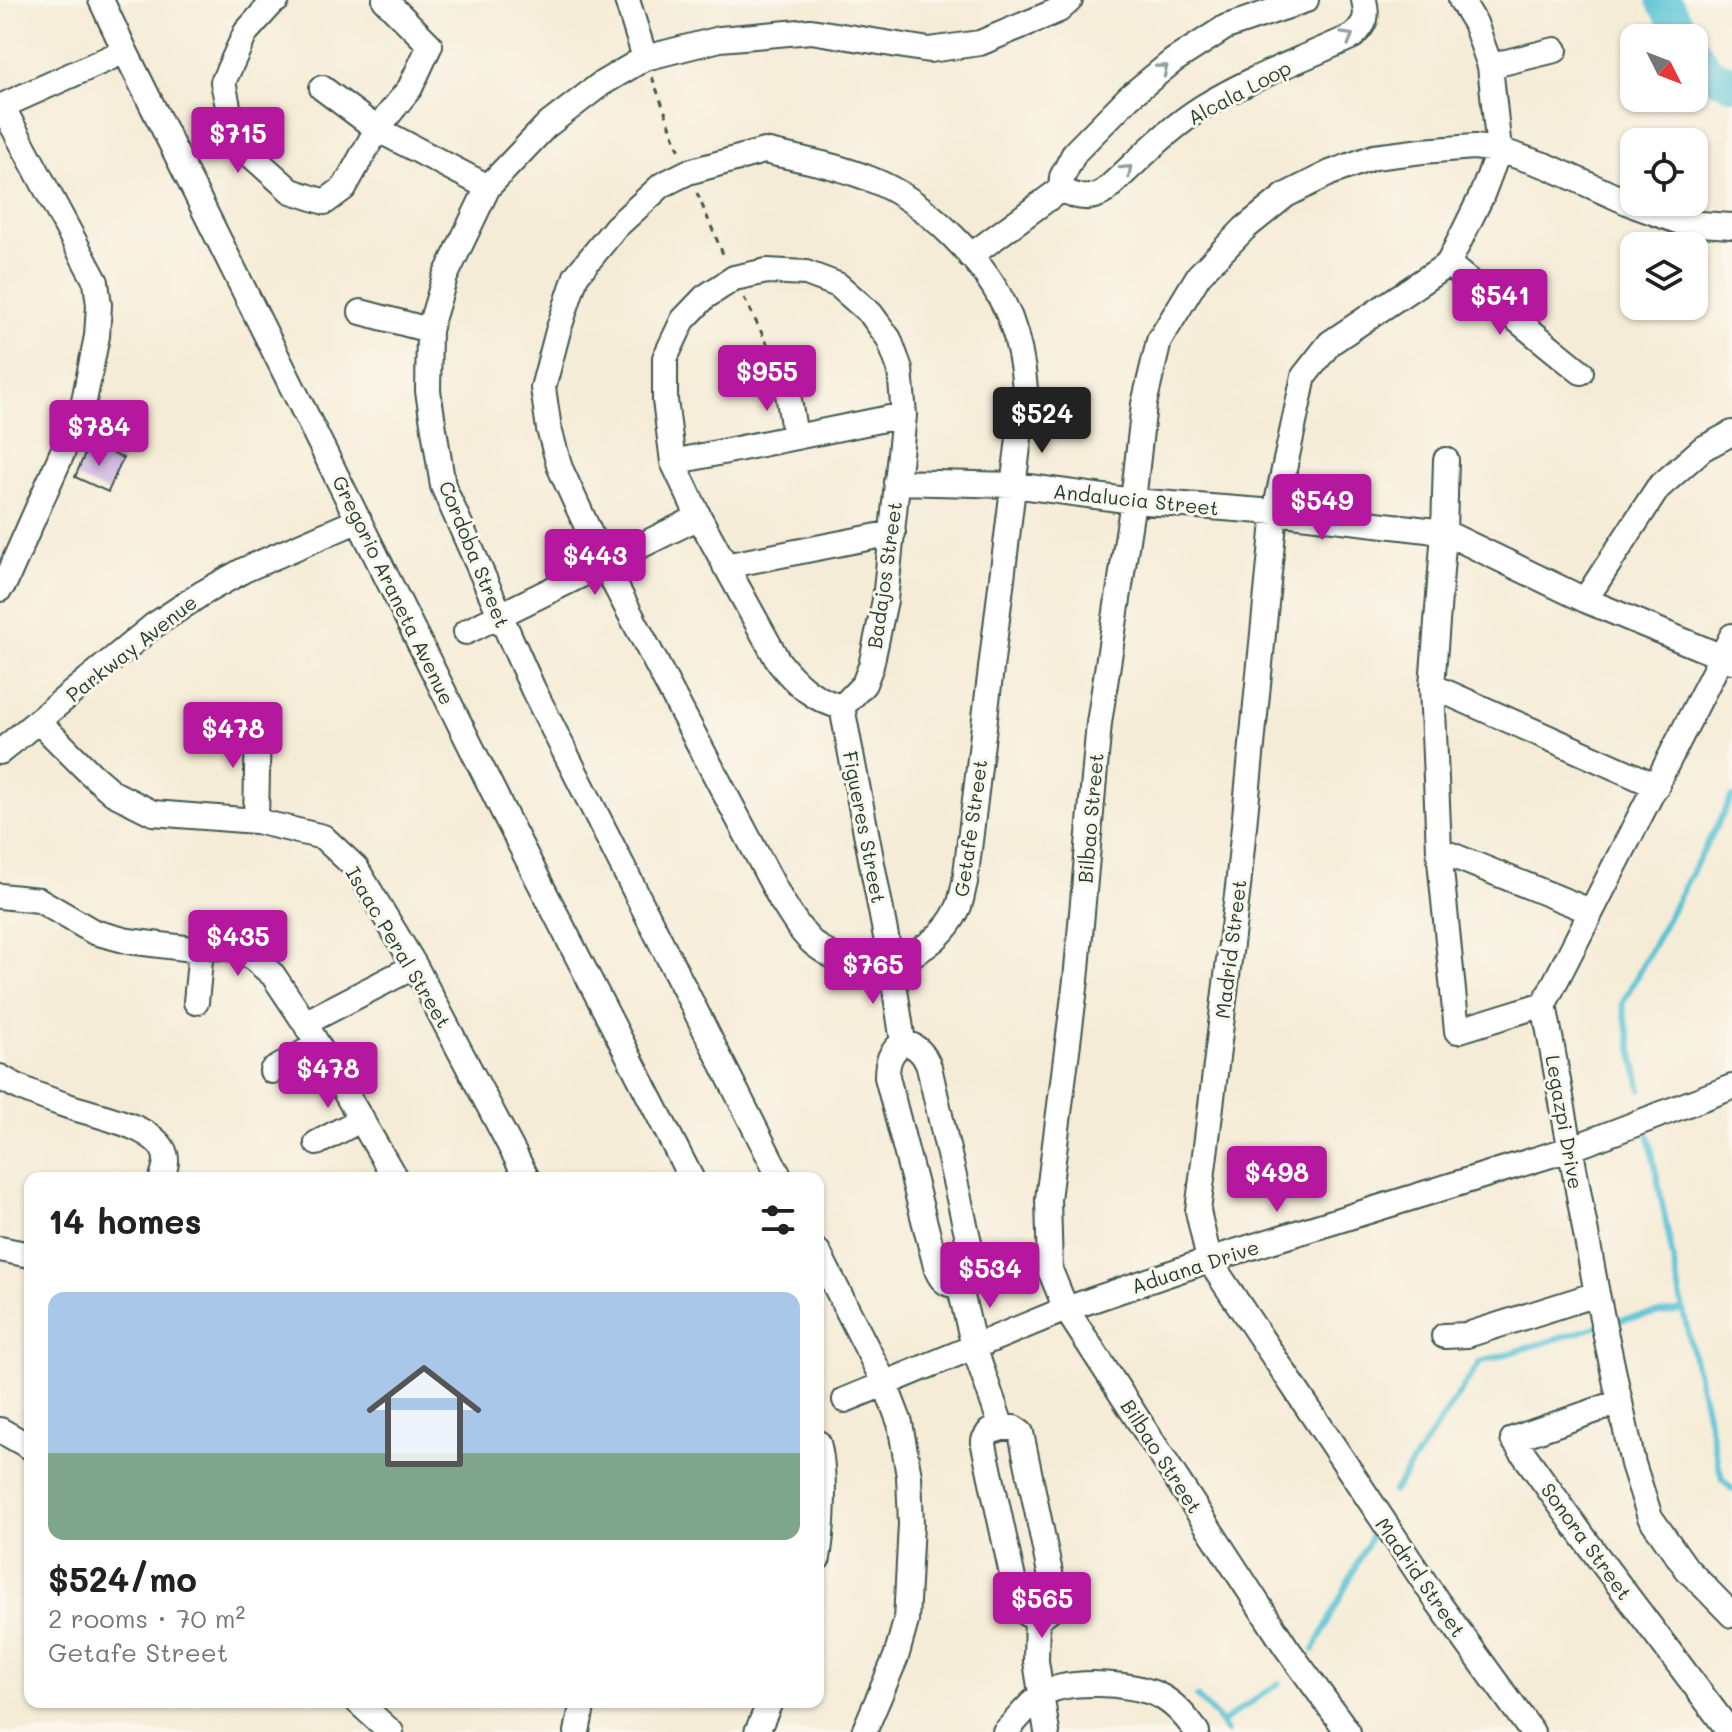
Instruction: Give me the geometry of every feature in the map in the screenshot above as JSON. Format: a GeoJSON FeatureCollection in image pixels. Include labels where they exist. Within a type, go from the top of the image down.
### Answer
{"type":"FeatureCollection","features":[{"type":"Feature","properties":{"kind":"street","name":"Gregorio Araneta Avenue"},"geometry":{"type":"LineString","coordinates":[[101,0],[506,817],[688,1172]]}},
{"type":"Feature","properties":{"kind":"street"},"geometry":{"type":"LineString","coordinates":[[277,0],[246,32],[223,82],[235,141],[291,191],[325,202],[344,188],[377,129],[410,88],[430,45],[385,0]]}},
{"type":"Feature","properties":{"kind":"street"},"geometry":{"type":"LineString","coordinates":[[627,0],[645,58]]}},
{"type":"Feature","properties":{"kind":"street","name":"Cordoba Street"},"geometry":{"type":"LineString","coordinates":[[777,1172],[540,703],[443,486],[428,391],[429,330],[445,277],[488,187],[545,127],[601,84],[645,58],[720,39],[811,31],[929,50],[980,43],[1059,10],[1070,0]]}},
{"type":"Feature","properties":{"kind":"street"},"geometry":{"type":"LineString","coordinates":[[970,256],[1061,189],[1062,177],[1075,152],[1129,97],[1173,61],[1226,27],[1306,0]]}},
{"type":"Feature","properties":{"kind":"street","name":"Alcala Loop"},"geometry":{"type":"LineString","coordinates":[[1061,189],[1084,198],[1096,197],[1166,134],[1202,108],[1253,79],[1353,36],[1366,17],[1365,0]]}},
{"type":"Feature","properties":{"kind":"street"},"geometry":{"type":"LineString","coordinates":[[1461,0],[1475,23],[1490,66],[1499,150]]}},
{"type":"Feature","properties":{"kind":"street"},"geometry":{"type":"LineString","coordinates":[[1490,66],[1555,50]]}},
{"type":"Feature","properties":{"kind":"street"},"geometry":{"type":"LineString","coordinates":[[0,589],[83,406],[97,336],[99,305],[96,282],[1,106],[125,51]]}},
{"type":"Feature","properties":{"kind":"street"},"geometry":{"type":"LineString","coordinates":[[322,88],[377,129],[488,187]]}},
{"type":"Feature","properties":{"kind":"street","name":"Bilbao Street"},"geometry":{"type":"LineString","coordinates":[[1348,1732],[1286,1647],[1066,1309],[1050,1270],[1048,1199],[1076,980],[1099,723],[1133,501],[1144,404],[1159,341],[1199,275],[1245,228],[1286,195],[1330,173],[1374,157],[1474,147],[1499,150],[1547,166],[1636,206],[1683,223],[1732,226]]}},
{"type":"Feature","properties":{"kind":"street","name":"Madrid Street"},"geometry":{"type":"LineString","coordinates":[[1499,150],[1481,197],[1448,264],[1330,343],[1304,376],[1275,512],[1238,887],[1198,1211],[1209,1260],[1428,1589],[1532,1732]]}},
{"type":"Feature","properties":{"kind":"street","name":"Getafe Street"},"geometry":{"type":"LineString","coordinates":[[764,151],[821,163],[873,179],[912,201],[942,225],[970,256],[991,283],[1009,316],[1022,356],[1025,389],[965,882],[959,906],[945,928],[927,946],[891,963],[863,966],[834,957],[813,943],[781,900],[604,564],[560,468],[549,429],[543,388],[576,276],[616,227],[662,185],[688,172],[764,151]]}},
{"type":"Feature","properties":{"kind":"street"},"geometry":{"type":"LineString","coordinates":[[1448,264],[1581,372]]}},
{"type":"Feature","properties":{"kind":"street","name":"Badajos Street"},"geometry":{"type":"LineString","coordinates":[[767,271],[806,273],[838,285],[871,314],[889,339],[900,369],[904,415],[885,600],[871,666],[864,684],[842,707],[819,699],[793,680],[778,661],[699,517],[673,462],[665,400],[665,358],[683,320],[705,297],[734,278],[767,271]]}},
{"type":"Feature","properties":{"kind":"street"},"geometry":{"type":"LineString","coordinates":[[361,312],[429,330]]}},
{"type":"Feature","properties":{"kind":"street"},"geometry":{"type":"LineString","coordinates":[[786,381],[795,437]]}},
{"type":"Feature","properties":{"kind":"street"},"geometry":{"type":"LineString","coordinates":[[673,462],[904,415]]}},
{"type":"Feature","properties":{"kind":"street"},"geometry":{"type":"LineString","coordinates":[[1585,600],[1658,488],[1702,449],[1732,433]]}},
{"type":"Feature","properties":{"kind":"street"},"geometry":{"type":"LineString","coordinates":[[1446,460],[1444,532],[1432,686],[1439,850],[1457,1031],[1544,1004],[1728,651]]}},
{"type":"Feature","properties":{"kind":"street","name":"Andalucia Street"},"geometry":{"type":"LineString","coordinates":[[896,482],[1014,485],[1133,501],[1275,512],[1444,532],[1585,600],[1728,651]]}},
{"type":"Feature","properties":{"kind":"street"},"geometry":{"type":"LineString","coordinates":[[466,632],[699,517]]}},
{"type":"Feature","properties":{"kind":"street","name":"Parkway Avenue"},"geometry":{"type":"LineString","coordinates":[[0,752],[153,626],[201,594],[244,570],[359,520]]}},
{"type":"Feature","properties":{"kind":"street"},"geometry":{"type":"LineString","coordinates":[[725,566],[893,533]]}},
{"type":"Feature","properties":{"kind":"street"},"geometry":{"type":"LineString","coordinates":[[1432,686],[1657,786]]}},
{"type":"Feature","properties":{"kind":"street","name":"Figueres Street"},"geometry":{"type":"LineString","coordinates":[[842,707],[903,1042]]}},
{"type":"Feature","properties":{"kind":"street","name":"Isaac Peral Street"},"geometry":{"type":"LineString","coordinates":[[38,721],[113,793],[153,813],[256,821],[323,837],[356,868],[415,966],[524,1172]]}},
{"type":"Feature","properties":{"kind":"street"},"geometry":{"type":"LineString","coordinates":[[256,821],[258,721]]}},
{"type":"Feature","properties":{"kind":"street"},"geometry":{"type":"LineString","coordinates":[[1439,850],[1590,911]]}},
{"type":"Feature","properties":{"kind":"street"},"geometry":{"type":"LineString","coordinates":[[0,896],[39,900],[94,932],[128,941],[201,950],[216,947],[239,949],[254,959],[273,975],[305,1023],[392,1172]]}},
{"type":"Feature","properties":{"kind":"street"},"geometry":{"type":"LineString","coordinates":[[196,1002],[201,950]]}},
{"type":"Feature","properties":{"kind":"street"},"geometry":{"type":"LineString","coordinates":[[305,1023],[415,966]]}},
{"type":"Feature","properties":{"kind":"street","name":"Legazpi Drive"},"geometry":{"type":"LineString","coordinates":[[1544,1004],[1597,1294],[1633,1464],[1650,1517],[1687,1569],[1732,1615]]}},
{"type":"Feature","properties":{"kind":"street"},"geometry":{"type":"LineString","coordinates":[[903,1042],[918,1048],[929,1067],[973,1260],[970,1275],[959,1284],[944,1282],[937,1270],[887,1077],[890,1056],[903,1042]]}},
{"type":"Feature","properties":{"kind":"street"},"geometry":{"type":"LineString","coordinates":[[272,1071],[317,1045]]}},
{"type":"Feature","properties":{"kind":"street"},"geometry":{"type":"LineString","coordinates":[[0,1077],[14,1086],[146,1133],[165,1152],[164,1172]]}},
{"type":"Feature","properties":{"kind":"street","name":"Aduana Drive"},"geometry":{"type":"LineString","coordinates":[[845,1400],[1066,1309],[1209,1260],[1570,1149],[1732,1087]]}},
{"type":"Feature","properties":{"kind":"street"},"geometry":{"type":"LineString","coordinates":[[317,1143],[362,1119]]}},
{"type":"Feature","properties":{"kind":"street"},"geometry":{"type":"LineString","coordinates":[[0,1249],[24,1254]]}},
{"type":"Feature","properties":{"kind":"street"},"geometry":{"type":"LineString","coordinates":[[824,1264],[885,1384],[900,1423],[909,1476],[911,1524],[906,1621],[896,1657],[864,1732]]}},
{"type":"Feature","properties":{"kind":"street"},"geometry":{"type":"LineString","coordinates":[[959,1284],[974,1347],[1002,1428]]}},
{"type":"Feature","properties":{"kind":"street"},"geometry":{"type":"LineString","coordinates":[[1444,1336],[1467,1335],[1597,1294]]}},
{"type":"Feature","properties":{"kind":"street","name":"Sonora Street"},"geometry":{"type":"LineString","coordinates":[[1620,1402],[1513,1439],[1730,1732]]}},
{"type":"Feature","properties":{"kind":"street"},"geometry":{"type":"LineString","coordinates":[[1002,1428],[1014,1428],[1021,1433],[1055,1597],[1052,1608],[1043,1615],[1027,1614],[1018,1602],[984,1445],[989,1432],[1002,1428]]}},
{"type":"Feature","properties":{"kind":"street"},"geometry":{"type":"LineString","coordinates":[[0,1430],[24,1444]]}},
{"type":"Feature","properties":{"kind":"street"},"geometry":{"type":"LineString","coordinates":[[1037,1616],[1036,1661],[1047,1732]]}},
{"type":"Feature","properties":{"kind":"street"},"geometry":{"type":"LineString","coordinates":[[1005,1732],[1042,1694],[1069,1686],[1101,1683],[1157,1694],[1180,1710],[1197,1732]]}},
{"type":"Feature","properties":{"kind":"street"},"geometry":{"type":"LineString","coordinates":[[365,1708],[391,1732]]}},
{"type":"Feature","properties":{"kind":"street"},"geometry":{"type":"LineString","coordinates":[[577,1732],[582,1708]]}},
{"type":"Feature","properties":{"kind":"street"},"geometry":{"type":"LineString","coordinates":[[757,1732],[767,1708]]}},
{"type":"Feature","properties":{"kind":"path"},"geometry":{"type":"LineString","coordinates":[[645,58],[688,172],[734,278],[786,381]]}},
{"type":"Feature","properties":{"kind":"building"},"geometry":{"type":"Polygon","coordinates":[[[95,446],[123,458],[108,492],[75,477],[87,449],[93,452],[95,446]]]}},
{"type":"Feature","properties":{"kind":"waterway"},"geometry":{"type":"LineString","coordinates":[[1663,0],[1677,24]]}},
{"type":"Feature","properties":{"kind":"waterway"},"geometry":{"type":"LineString","coordinates":[[1708,72],[1732,83]]}},
{"type":"Feature","properties":{"kind":"waterway"},"geometry":{"type":"LineString","coordinates":[[1641,1089],[1622,1004],[1732,797]]}},
{"type":"Feature","properties":{"kind":"waterway"},"geometry":{"type":"LineString","coordinates":[[1649,1136],[1683,1310],[1722,1479],[1732,1489]]}},
{"type":"Feature","properties":{"kind":"waterway"},"geometry":{"type":"LineString","coordinates":[[1610,1323],[1683,1310]]}},
{"type":"Feature","properties":{"kind":"waterway"},"geometry":{"type":"LineString","coordinates":[[1393,1492],[1480,1362],[1599,1326]]}},
{"type":"Feature","properties":{"kind":"waterway"},"geometry":{"type":"LineString","coordinates":[[1314,1650],[1374,1530]]}},
{"type":"Feature","properties":{"kind":"waterway"},"geometry":{"type":"LineString","coordinates":[[1221,1723],[1279,1683]]}},
{"type":"Feature","properties":{"kind":"waterway"},"geometry":{"type":"LineString","coordinates":[[1197,1697],[1227,1732]]}}]}
